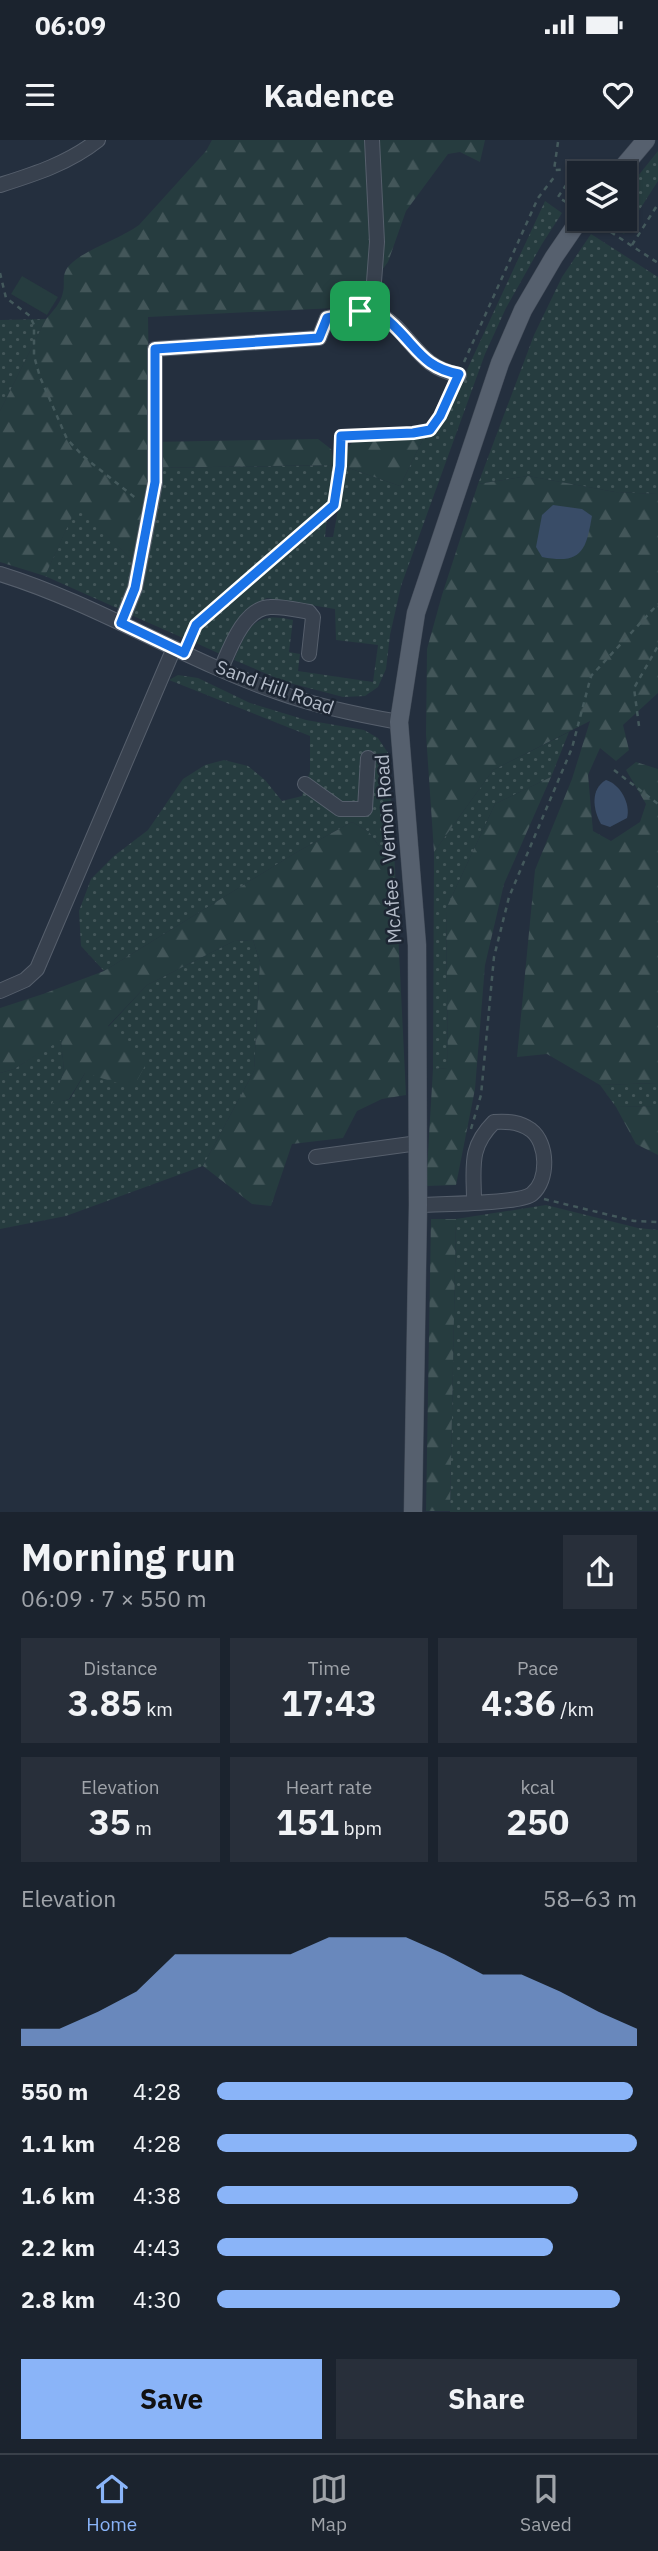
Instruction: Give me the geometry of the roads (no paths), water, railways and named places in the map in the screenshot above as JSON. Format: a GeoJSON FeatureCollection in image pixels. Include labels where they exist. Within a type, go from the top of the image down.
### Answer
{"type":"FeatureCollection","features":[{"type":"Feature","properties":{"kind":"main road"},"geometry":{"type":"LineString","coordinates":[[628,161],[646,140]]}},
{"type":"Feature","properties":{"kind":"main road","name":"McAfee - Vernon Road"},"geometry":{"type":"LineString","coordinates":[[413,1511],[418,1205],[417,945],[399,722],[416,613],[500,363],[523,310],[572,231]]}},
{"type":"Feature","properties":{"kind":"street"},"geometry":{"type":"LineString","coordinates":[[0,185],[50,169],[83,152],[98,140]]}},
{"type":"Feature","properties":{"kind":"street"},"geometry":{"type":"LineString","coordinates":[[121,623],[135,588],[155,482],[155,349],[319,338],[327,318],[360,311],[373,295],[377,242],[372,140]]}},
{"type":"Feature","properties":{"kind":"street"},"geometry":{"type":"LineString","coordinates":[[366,303],[396,328],[423,359],[443,371],[459,374]]}},
{"type":"Feature","properties":{"kind":"street","name":"Sand Hill Road"},"geometry":{"type":"LineString","coordinates":[[0,574],[44,588],[179,651],[292,697],[340,711],[399,722]]}},
{"type":"Feature","properties":{"kind":"street"},"geometry":{"type":"LineString","coordinates":[[220,669],[242,627],[258,610],[270,607],[309,611],[313,617],[309,654]]}},
{"type":"Feature","properties":{"kind":"street"},"geometry":{"type":"LineString","coordinates":[[0,991],[25,980],[37,969],[179,651]]}},
{"type":"Feature","properties":{"kind":"street"},"geometry":{"type":"LineString","coordinates":[[305,784],[340,809],[365,809],[368,758]]}},
{"type":"Feature","properties":{"kind":"street"},"geometry":{"type":"LineString","coordinates":[[418,1205],[514,1200],[531,1195],[541,1182],[544,1165],[541,1143],[533,1132],[509,1121],[494,1122],[483,1133],[475,1147],[474,1202]]}},
{"type":"Feature","properties":{"kind":"street"},"geometry":{"type":"LineString","coordinates":[[316,1157],[418,1143]]}},
{"type":"Feature","properties":{"kind":"water"},"geometry":{"type":"Polygon","coordinates":[[[553,505],[582,509],[592,516],[584,546],[574,557],[542,557],[536,547],[542,515],[553,505]]]}},
{"type":"Feature","properties":{"kind":"water"},"geometry":{"type":"Polygon","coordinates":[[[606,780],[620,790],[628,813],[627,818],[610,827],[601,824],[594,800],[597,789],[606,780]]]}}]}
